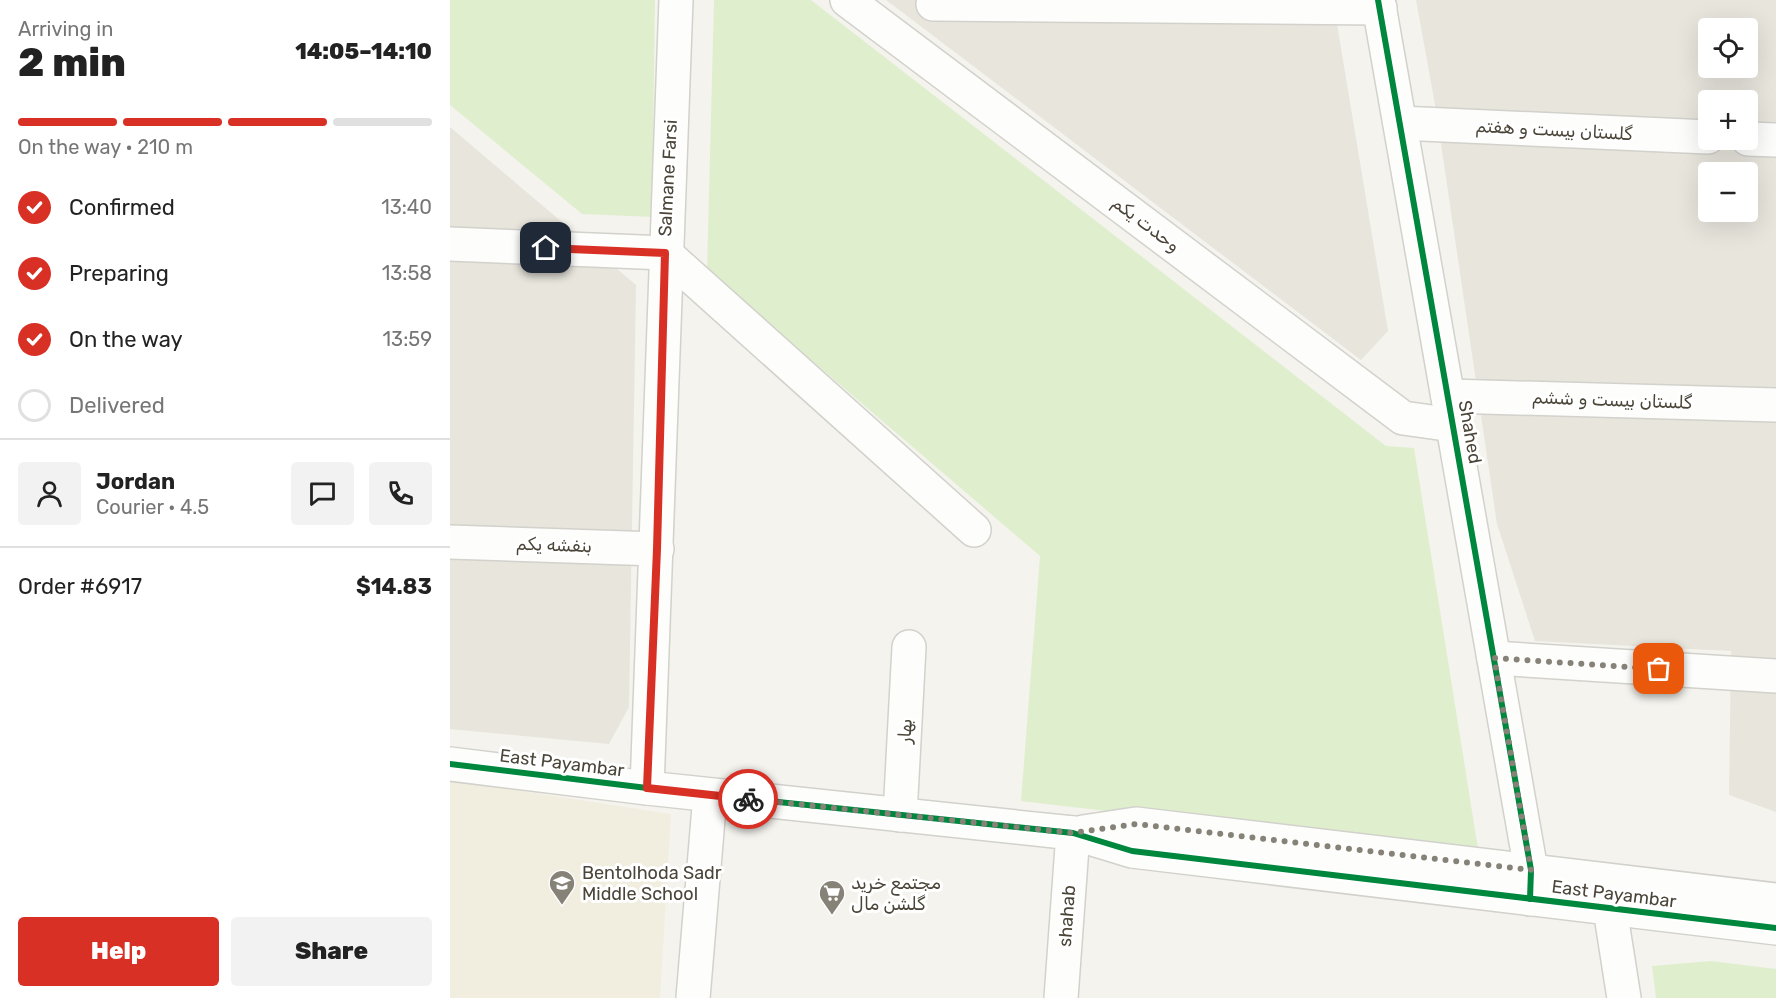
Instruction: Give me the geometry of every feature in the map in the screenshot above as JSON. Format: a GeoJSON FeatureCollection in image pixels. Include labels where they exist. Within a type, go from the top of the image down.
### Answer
{"type":"FeatureCollection","features":[{"type":"Feature","properties":{"kind":"street","name":"Salmane Farsi"},"geometry":{"type":"LineString","coordinates":[[647,788],[676,0]]}},
{"type":"Feature","properties":{"kind":"street","name":"وحدت یکم"},"geometry":{"type":"LineString","coordinates":[[848,0],[1403,418],[1451,411]]}},
{"type":"Feature","properties":{"kind":"street"},"geometry":{"type":"LineString","coordinates":[[933,4],[1379,4]]}},
{"type":"Feature","properties":{"kind":"street","name":"Shahed"},"geometry":{"type":"LineString","coordinates":[[1379,4],[1494,658],[1531,885]]}},
{"type":"Feature","properties":{"kind":"street","name":"گلستان بیست و هفتم"},"geometry":{"type":"LineString","coordinates":[[1400,123],[1698,137]]}},
{"type":"Feature","properties":{"kind":"street"},"geometry":{"type":"LineString","coordinates":[[1758,139],[1776,140]]}},
{"type":"Feature","properties":{"kind":"street"},"geometry":{"type":"LineString","coordinates":[[450,244],[665,253],[974,530]]}},
{"type":"Feature","properties":{"kind":"street","name":"گلستان بیست و ششم"},"geometry":{"type":"LineString","coordinates":[[1451,411],[1776,405]]}},
{"type":"Feature","properties":{"kind":"street","name":"بنفشه یکم"},"geometry":{"type":"LineString","coordinates":[[450,542],[657,549]]}},
{"type":"Feature","properties":{"kind":"street","name":"بهار"},"geometry":{"type":"LineString","coordinates":[[900,815],[909,646]]}},
{"type":"Feature","properties":{"kind":"street"},"geometry":{"type":"LineString","coordinates":[[1494,658],[1776,676]]}},
{"type":"Feature","properties":{"kind":"street","name":"East Payambar"},"geometry":{"type":"LineString","coordinates":[[450,764],[710,795],[1073,833],[1136,824],[1531,885],[1609,894],[1776,900]]}},
{"type":"Feature","properties":{"kind":"street"},"geometry":{"type":"LineString","coordinates":[[693,998],[710,795]]}},
{"type":"Feature","properties":{"kind":"street","name":"shahab"},"geometry":{"type":"LineString","coordinates":[[1061,998],[1073,833]]}},
{"type":"Feature","properties":{"kind":"street"},"geometry":{"type":"LineString","coordinates":[[1609,894],[1624,998]]}},
{"type":"Feature","properties":{"kind":"street","name":"East Payambar"},"geometry":{"type":"LineString","coordinates":[[1609,894],[1776,928]]}},
{"type":"Feature","properties":{"kind":"shaded area"},"geometry":{"type":"Polygon","coordinates":[[[886,0],[1333,0],[1388,331],[1361,360],[886,0]]]}},
{"type":"Feature","properties":{"kind":"shaded area"},"geometry":{"type":"Polygon","coordinates":[[[1416,0],[1776,0],[1776,812],[1729,795],[1731,651],[1535,641],[1497,524],[1436,110],[1416,0]]]}},
{"type":"Feature","properties":{"kind":"shaded area"},"geometry":{"type":"Polygon","coordinates":[[[450,127],[636,285],[629,707],[609,744],[450,729],[450,127]]]}},
{"type":"Feature","properties":{"kind":"shaded area","name":"Bentolhoda Sadr Middle School"},"geometry":{"type":"Polygon","coordinates":[[[450,780],[671,814],[660,998],[450,998],[450,780]]]}},
{"type":"Feature","properties":{"kind":"green space"},"geometry":{"type":"Polygon","coordinates":[[[450,0],[655,0],[652,217],[582,214],[450,105],[450,0]]]}},
{"type":"Feature","properties":{"kind":"green space"},"geometry":{"type":"Polygon","coordinates":[[[714,0],[811,0],[1386,446],[1414,448],[1479,855],[1021,801],[1040,556],[707,271],[714,0]]]}},
{"type":"Feature","properties":{"kind":"green space"},"geometry":{"type":"Polygon","coordinates":[[[1711,961],[1776,969],[1776,998],[1656,998],[1652,966],[1711,961]]]}},
{"type":"Feature","properties":{"kind":"cycle path"},"geometry":{"type":"LineString","coordinates":[[1378,0],[1531,870],[1530,899]]}},
{"type":"Feature","properties":{"kind":"cycle path"},"geometry":{"type":"LineString","coordinates":[[450,764],[647,788],[1073,833],[1132,851],[1776,928]]}},
{"type":"Feature","properties":{"kind":"way so far"},"geometry":{"type":"LineString","coordinates":[[748,799],[1073,833],[1136,824],[1531,870],[1494,658],[1659,669]]}},
{"type":"Feature","properties":{"kind":"place","name":"Bentolhoda Sadr Middle School"},"geometry":{"type":"Point","coordinates":[562,906]}},
{"type":"Feature","properties":{"kind":"place","name":"مجتمع خرید گلشن مال"},"geometry":{"type":"Point","coordinates":[832,916]}},
{"type":"Feature","properties":{"kind":"route"},"geometry":{"type":"LineString","coordinates":[[546,248],[665,253],[657,549],[647,788],[748,799]]}}]}
